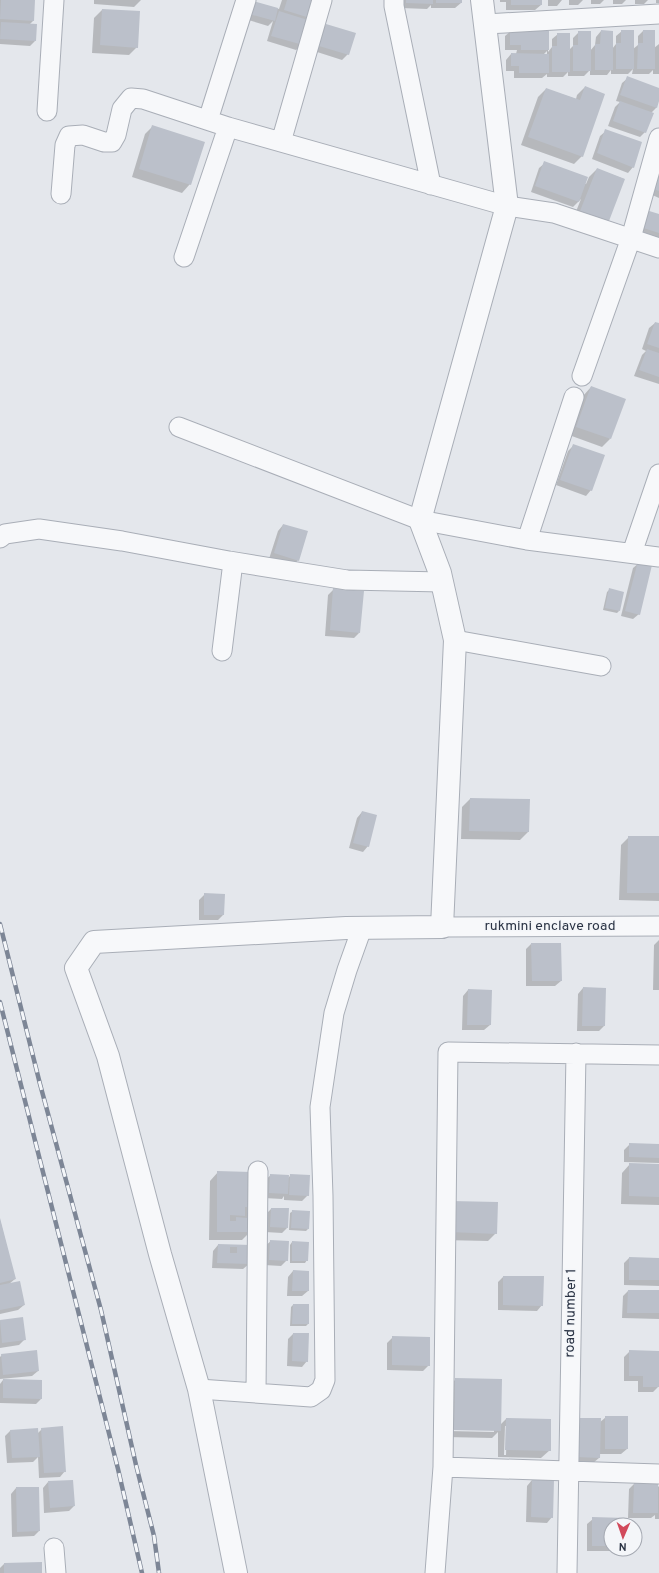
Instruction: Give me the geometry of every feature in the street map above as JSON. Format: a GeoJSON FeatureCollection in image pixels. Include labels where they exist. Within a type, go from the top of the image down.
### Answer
{"type":"FeatureCollection","features":[{"type":"Feature","properties":{"kind":"street"},"geometry":{"type":"LineString","coordinates":[[47,111],[54,0]]}},
{"type":"Feature","properties":{"kind":"street"},"geometry":{"type":"LineString","coordinates":[[208,120],[246,0]]}},
{"type":"Feature","properties":{"kind":"street"},"geometry":{"type":"LineString","coordinates":[[280,142],[322,0]]}},
{"type":"Feature","properties":{"kind":"street"},"geometry":{"type":"LineString","coordinates":[[394,0],[431,185]]}},
{"type":"Feature","properties":{"kind":"street"},"geometry":{"type":"LineString","coordinates":[[236,1573],[199,1389],[160,1254],[108,1056],[76,968],[94,942],[362,928],[442,927],[455,640],[440,573],[420,520],[507,206],[482,0]]}},
{"type":"Feature","properties":{"kind":"street"},"geometry":{"type":"LineString","coordinates":[[486,24],[659,14]]}},
{"type":"Feature","properties":{"kind":"street"},"geometry":{"type":"LineString","coordinates":[[61,194],[65,145],[69,136],[83,135],[104,142],[112,142],[116,135],[122,109],[131,98],[143,99],[228,127],[431,185],[507,206],[554,213],[659,248]]}},
{"type":"Feature","properties":{"kind":"street"},"geometry":{"type":"LineString","coordinates":[[184,257],[228,127]]}},
{"type":"Feature","properties":{"kind":"street"},"geometry":{"type":"LineString","coordinates":[[582,376],[631,238],[659,138]]}},
{"type":"Feature","properties":{"kind":"street"},"geometry":{"type":"LineString","coordinates":[[526,540],[574,397]]}},
{"type":"Feature","properties":{"kind":"street"},"geometry":{"type":"LineString","coordinates":[[178,427],[420,520],[526,540],[632,553],[659,558]]}},
{"type":"Feature","properties":{"kind":"street"},"geometry":{"type":"LineString","coordinates":[[632,553],[659,474]]}},
{"type":"Feature","properties":{"kind":"street"},"geometry":{"type":"LineString","coordinates":[[0,538],[5,534],[39,529],[122,541],[232,562],[346,580],[442,582]]}},
{"type":"Feature","properties":{"kind":"street"},"geometry":{"type":"LineString","coordinates":[[222,651],[232,562]]}},
{"type":"Feature","properties":{"kind":"street"},"geometry":{"type":"LineString","coordinates":[[455,640],[601,666]]}},
{"type":"Feature","properties":{"kind":"street","name":"rukmini enclave road"},"geometry":{"type":"LineString","coordinates":[[442,927],[659,926]]}},
{"type":"Feature","properties":{"kind":"street"},"geometry":{"type":"LineString","coordinates":[[199,1389],[311,1397],[321,1390],[325,1380],[323,1196],[320,1107],[334,1013],[362,928]]}},
{"type":"Feature","properties":{"kind":"street"},"geometry":{"type":"LineString","coordinates":[[435,1573],[443,1467],[448,1052],[659,1055]]}},
{"type":"Feature","properties":{"kind":"street","name":"road number 1"},"geometry":{"type":"LineString","coordinates":[[568,1573],[568,1472],[576,1053]]}},
{"type":"Feature","properties":{"kind":"street"},"geometry":{"type":"LineString","coordinates":[[256,1393],[258,1171]]}},
{"type":"Feature","properties":{"kind":"street"},"geometry":{"type":"LineString","coordinates":[[443,1467],[659,1474]]}},
{"type":"Feature","properties":{"kind":"street"},"geometry":{"type":"LineString","coordinates":[[54,1548],[56,1573]]}},
{"type":"Feature","properties":{"kind":"building"},"geometry":{"type":"Polygon","coordinates":[[[1,0],[35,0],[34,21],[0,19],[1,0]]]}},
{"type":"Feature","properties":{"kind":"building"},"geometry":{"type":"Polygon","coordinates":[[[287,0],[316,0],[310,18],[284,10],[287,0]]]}},
{"type":"Feature","properties":{"kind":"building"},"geometry":{"type":"Polygon","coordinates":[[[406,0],[433,0],[433,4],[406,3],[406,0]]]}},
{"type":"Feature","properties":{"kind":"building"},"geometry":{"type":"Polygon","coordinates":[[[436,0],[462,0],[462,3],[436,3],[436,0]]]}},
{"type":"Feature","properties":{"kind":"building"},"geometry":{"type":"Polygon","coordinates":[[[511,0],[542,0],[542,5],[511,5],[511,0]]]}},
{"type":"Feature","properties":{"kind":"building"},"geometry":{"type":"Polygon","coordinates":[[[253,1],[278,8],[275,21],[249,14],[253,1]]]}},
{"type":"Feature","properties":{"kind":"building"},"geometry":{"type":"Polygon","coordinates":[[[102,9],[140,11],[138,48],[100,45],[102,9]]]}},
{"type":"Feature","properties":{"kind":"building"},"geometry":{"type":"Polygon","coordinates":[[[279,11],[311,21],[303,45],[271,36],[279,11]]]}},
{"type":"Feature","properties":{"kind":"building"},"geometry":{"type":"Polygon","coordinates":[[[1,22],[37,24],[36,41],[0,39],[1,22]]]}},
{"type":"Feature","properties":{"kind":"building"},"geometry":{"type":"Polygon","coordinates":[[[326,24],[356,33],[349,55],[319,46],[326,24]]]}},
{"type":"Feature","properties":{"kind":"building"},"geometry":{"type":"Polygon","coordinates":[[[510,30],[549,31],[549,50],[521,50],[521,45],[510,45],[510,30]]]}},
{"type":"Feature","properties":{"kind":"building"},"geometry":{"type":"Polygon","coordinates":[[[601,30],[613,31],[613,70],[595,70],[595,44],[600,44],[601,30]]]}},
{"type":"Feature","properties":{"kind":"building"},"geometry":{"type":"Polygon","coordinates":[[[621,30],[634,30],[634,69],[616,69],[616,43],[621,43],[621,30]]]}},
{"type":"Feature","properties":{"kind":"building"},"geometry":{"type":"Polygon","coordinates":[[[643,30],[655,30],[655,69],[637,69],[638,43],[643,43],[643,30]]]}},
{"type":"Feature","properties":{"kind":"building"},"geometry":{"type":"Polygon","coordinates":[[[578,31],[591,31],[591,71],[573,71],[573,45],[578,45],[578,31]]]}},
{"type":"Feature","properties":{"kind":"building"},"geometry":{"type":"Polygon","coordinates":[[[557,33],[570,33],[570,72],[552,72],[552,46],[557,46],[557,33]]]}},
{"type":"Feature","properties":{"kind":"building"},"geometry":{"type":"Polygon","coordinates":[[[511,53],[549,54],[549,73],[519,73],[519,66],[511,66],[511,53]]]}},
{"type":"Feature","properties":{"kind":"building"},"geometry":{"type":"Polygon","coordinates":[[[627,76],[659,88],[659,101],[657,108],[620,95],[627,76]]]}},
{"type":"Feature","properties":{"kind":"building"},"geometry":{"type":"Polygon","coordinates":[[[585,86],[605,94],[583,157],[528,137],[546,88],[580,100],[585,86]]]}},
{"type":"Feature","properties":{"kind":"building"},"geometry":{"type":"Polygon","coordinates":[[[620,101],[654,113],[646,133],[613,121],[620,101]]]}},
{"type":"Feature","properties":{"kind":"building"},"geometry":{"type":"Polygon","coordinates":[[[152,125],[205,142],[191,185],[139,169],[152,125]]]}},
{"type":"Feature","properties":{"kind":"building"},"geometry":{"type":"Polygon","coordinates":[[[605,129],[642,142],[634,168],[597,153],[605,129]]]}},
{"type":"Feature","properties":{"kind":"building"},"geometry":{"type":"Polygon","coordinates":[[[544,161],[588,177],[579,202],[535,186],[544,161]]]}},
{"type":"Feature","properties":{"kind":"building"},"geometry":{"type":"Polygon","coordinates":[[[597,168],[625,179],[609,221],[580,211],[597,168]]]}},
{"type":"Feature","properties":{"kind":"building"},"geometry":{"type":"Polygon","coordinates":[[[659,176],[659,191],[654,189],[659,176]]]}},
{"type":"Feature","properties":{"kind":"building"},"geometry":{"type":"Polygon","coordinates":[[[646,210],[659,214],[659,233],[640,227],[646,210]]]}},
{"type":"Feature","properties":{"kind":"building"},"geometry":{"type":"Polygon","coordinates":[[[655,322],[659,323],[659,348],[647,344],[655,322]]]}},
{"type":"Feature","properties":{"kind":"building"},"geometry":{"type":"Polygon","coordinates":[[[647,349],[659,353],[659,377],[639,370],[647,349]]]}},
{"type":"Feature","properties":{"kind":"building"},"geometry":{"type":"Polygon","coordinates":[[[591,386],[626,399],[611,439],[576,427],[591,386]]]}},
{"type":"Feature","properties":{"kind":"building"},"geometry":{"type":"Polygon","coordinates":[[[573,444],[605,455],[592,491],[560,480],[573,444]]]}},
{"type":"Feature","properties":{"kind":"building"},"geometry":{"type":"Polygon","coordinates":[[[283,524],[308,531],[299,561],[274,553],[283,524]]]}},
{"type":"Feature","properties":{"kind":"building"},"geometry":{"type":"Polygon","coordinates":[[[638,561],[652,565],[640,615],[625,611],[638,561]]]}},
{"type":"Feature","properties":{"kind":"building"},"geometry":{"type":"Polygon","coordinates":[[[333,588],[364,591],[360,633],[330,630],[333,588]]]}},
{"type":"Feature","properties":{"kind":"building"},"geometry":{"type":"Polygon","coordinates":[[[609,588],[624,592],[620,611],[605,608],[609,588]]]}},
{"type":"Feature","properties":{"kind":"building"},"geometry":{"type":"Polygon","coordinates":[[[470,798],[530,799],[529,832],[469,831],[470,798]]]}},
{"type":"Feature","properties":{"kind":"building"},"geometry":{"type":"Polygon","coordinates":[[[362,811],[377,815],[369,847],[353,843],[362,811]]]}},
{"type":"Feature","properties":{"kind":"building"},"geometry":{"type":"Polygon","coordinates":[[[628,836],[659,836],[659,893],[627,893],[628,836]]]}},
{"type":"Feature","properties":{"kind":"building"},"geometry":{"type":"Polygon","coordinates":[[[204,893],[225,894],[224,915],[204,915],[204,893]]]}},
{"type":"Feature","properties":{"kind":"building"},"geometry":{"type":"Polygon","coordinates":[[[531,943],[561,943],[562,981],[532,981],[531,943]]]}},
{"type":"Feature","properties":{"kind":"building"},"geometry":{"type":"Polygon","coordinates":[[[583,987],[606,988],[605,1026],[582,1026],[583,987]]]}},
{"type":"Feature","properties":{"kind":"building"},"geometry":{"type":"Polygon","coordinates":[[[468,989],[492,990],[491,1025],[467,1025],[468,989]]]}},
{"type":"Feature","properties":{"kind":"building"},"geometry":{"type":"Polygon","coordinates":[[[629,1143],[659,1144],[659,1158],[629,1157],[629,1143]]]}},
{"type":"Feature","properties":{"kind":"building"},"geometry":{"type":"Polygon","coordinates":[[[629,1163],[659,1164],[659,1197],[629,1196],[629,1163]]]}},
{"type":"Feature","properties":{"kind":"building"},"geometry":{"type":"Polygon","coordinates":[[[217,1171],[251,1172],[251,1232],[217,1232],[217,1171]],[[245,1207],[245,1216],[230,1215],[230,1221],[236,1221],[236,1217],[247,1218],[247,1207],[245,1207]]]}},
{"type":"Feature","properties":{"kind":"building"},"geometry":{"type":"Polygon","coordinates":[[[270,1174],[289,1175],[288,1194],[269,1193],[270,1174]]]}},
{"type":"Feature","properties":{"kind":"building"},"geometry":{"type":"Polygon","coordinates":[[[290,1174],[310,1175],[309,1196],[289,1195],[290,1174]]]}},
{"type":"Feature","properties":{"kind":"building"},"geometry":{"type":"Polygon","coordinates":[[[451,1201],[498,1202],[497,1234],[450,1232],[451,1201]]]}},
{"type":"Feature","properties":{"kind":"building"},"geometry":{"type":"Polygon","coordinates":[[[271,1208],[289,1208],[288,1228],[270,1227],[271,1208]]]}},
{"type":"Feature","properties":{"kind":"building"},"geometry":{"type":"Polygon","coordinates":[[[292,1210],[310,1211],[309,1229],[291,1228],[292,1210]]]}},
{"type":"Feature","properties":{"kind":"building"},"geometry":{"type":"Polygon","coordinates":[[[0,1218],[16,1279],[0,1283],[0,1218]]]}},
{"type":"Feature","properties":{"kind":"building"},"geometry":{"type":"Polygon","coordinates":[[[270,1240],[289,1241],[288,1261],[269,1260],[270,1240]]]}},
{"type":"Feature","properties":{"kind":"building"},"geometry":{"type":"Polygon","coordinates":[[[292,1241],[309,1242],[308,1261],[292,1261],[292,1241]]]}},
{"type":"Feature","properties":{"kind":"building"},"geometry":{"type":"Polygon","coordinates":[[[218,1244],[251,1245],[250,1264],[217,1263],[218,1244]],[[230,1247],[230,1253],[237,1253],[237,1247],[230,1247]]]}},
{"type":"Feature","properties":{"kind":"building"},"geometry":{"type":"Polygon","coordinates":[[[629,1257],[659,1258],[659,1280],[629,1280],[629,1257]]]}},
{"type":"Feature","properties":{"kind":"building"},"geometry":{"type":"Polygon","coordinates":[[[293,1270],[309,1271],[309,1291],[292,1291],[293,1270]]]}},
{"type":"Feature","properties":{"kind":"building"},"geometry":{"type":"Polygon","coordinates":[[[503,1276],[544,1276],[543,1306],[503,1305],[503,1276]]]}},
{"type":"Feature","properties":{"kind":"building"},"geometry":{"type":"Polygon","coordinates":[[[20,1281],[25,1305],[0,1310],[0,1285],[20,1281]]]}},
{"type":"Feature","properties":{"kind":"building"},"geometry":{"type":"Polygon","coordinates":[[[628,1290],[659,1290],[659,1313],[627,1313],[628,1290]]]}},
{"type":"Feature","properties":{"kind":"building"},"geometry":{"type":"Polygon","coordinates":[[[293,1304],[309,1304],[309,1324],[292,1324],[293,1304]]]}},
{"type":"Feature","properties":{"kind":"building"},"geometry":{"type":"Polygon","coordinates":[[[23,1317],[26,1340],[2,1343],[0,1320],[23,1317]]]}},
{"type":"Feature","properties":{"kind":"building"},"geometry":{"type":"Polygon","coordinates":[[[293,1333],[309,1333],[308,1362],[292,1361],[293,1333]]]}},
{"type":"Feature","properties":{"kind":"building"},"geometry":{"type":"Polygon","coordinates":[[[392,1336],[430,1337],[430,1366],[392,1365],[392,1336]]]}},
{"type":"Feature","properties":{"kind":"building"},"geometry":{"type":"Polygon","coordinates":[[[37,1350],[39,1371],[3,1375],[1,1354],[37,1350]]]}},
{"type":"Feature","properties":{"kind":"building"},"geometry":{"type":"Polygon","coordinates":[[[629,1350],[659,1351],[659,1387],[643,1387],[643,1376],[629,1376],[629,1350]]]}},
{"type":"Feature","properties":{"kind":"building"},"geometry":{"type":"Polygon","coordinates":[[[455,1378],[502,1379],[501,1431],[454,1430],[455,1378]]]}},
{"type":"Feature","properties":{"kind":"building"},"geometry":{"type":"Polygon","coordinates":[[[3,1379],[42,1380],[42,1399],[3,1398],[3,1379]]]}},
{"type":"Feature","properties":{"kind":"building"},"geometry":{"type":"Polygon","coordinates":[[[605,1416],[628,1416],[628,1449],[605,1449],[605,1416]]]}},
{"type":"Feature","properties":{"kind":"building"},"geometry":{"type":"Polygon","coordinates":[[[506,1418],[551,1419],[551,1451],[505,1450],[506,1418]]]}},
{"type":"Feature","properties":{"kind":"building"},"geometry":{"type":"Polygon","coordinates":[[[577,1418],[601,1418],[600,1458],[576,1457],[577,1418]]]}},
{"type":"Feature","properties":{"kind":"building"},"geometry":{"type":"Polygon","coordinates":[[[63,1426],[66,1472],[44,1473],[41,1428],[63,1426]]]}},
{"type":"Feature","properties":{"kind":"building"},"geometry":{"type":"Polygon","coordinates":[[[38,1428],[40,1457],[12,1458],[10,1430],[38,1428]]]}},
{"type":"Feature","properties":{"kind":"building"},"geometry":{"type":"Polygon","coordinates":[[[532,1479],[554,1480],[553,1518],[531,1517],[532,1479]]]}},
{"type":"Feature","properties":{"kind":"building"},"geometry":{"type":"Polygon","coordinates":[[[73,1480],[75,1506],[50,1508],[48,1481],[73,1480]]]}},
{"type":"Feature","properties":{"kind":"building"},"geometry":{"type":"Polygon","coordinates":[[[634,1483],[658,1483],[658,1513],[633,1513],[634,1483]]]}},
{"type":"Feature","properties":{"kind":"building"},"geometry":{"type":"Polygon","coordinates":[[[16,1487],[39,1487],[40,1531],[17,1532],[16,1487]]]}},
{"type":"Feature","properties":{"kind":"building"},"geometry":{"type":"Polygon","coordinates":[[[592,1517],[603,1517],[603,1546],[592,1546],[592,1517]]]}},
{"type":"Feature","properties":{"kind":"building"},"geometry":{"type":"Polygon","coordinates":[[[42,1562],[42,1573],[4,1573],[4,1563],[42,1562]]]}},
{"type":"Feature","properties":{"kind":"railway"},"geometry":{"type":"LineString","coordinates":[[0,924],[40,1084],[101,1310],[136,1465],[154,1536],[159,1573]]}},
{"type":"Feature","properties":{"kind":"railway"},"geometry":{"type":"LineString","coordinates":[[0,1002],[118,1469],[142,1573]]}}]}
